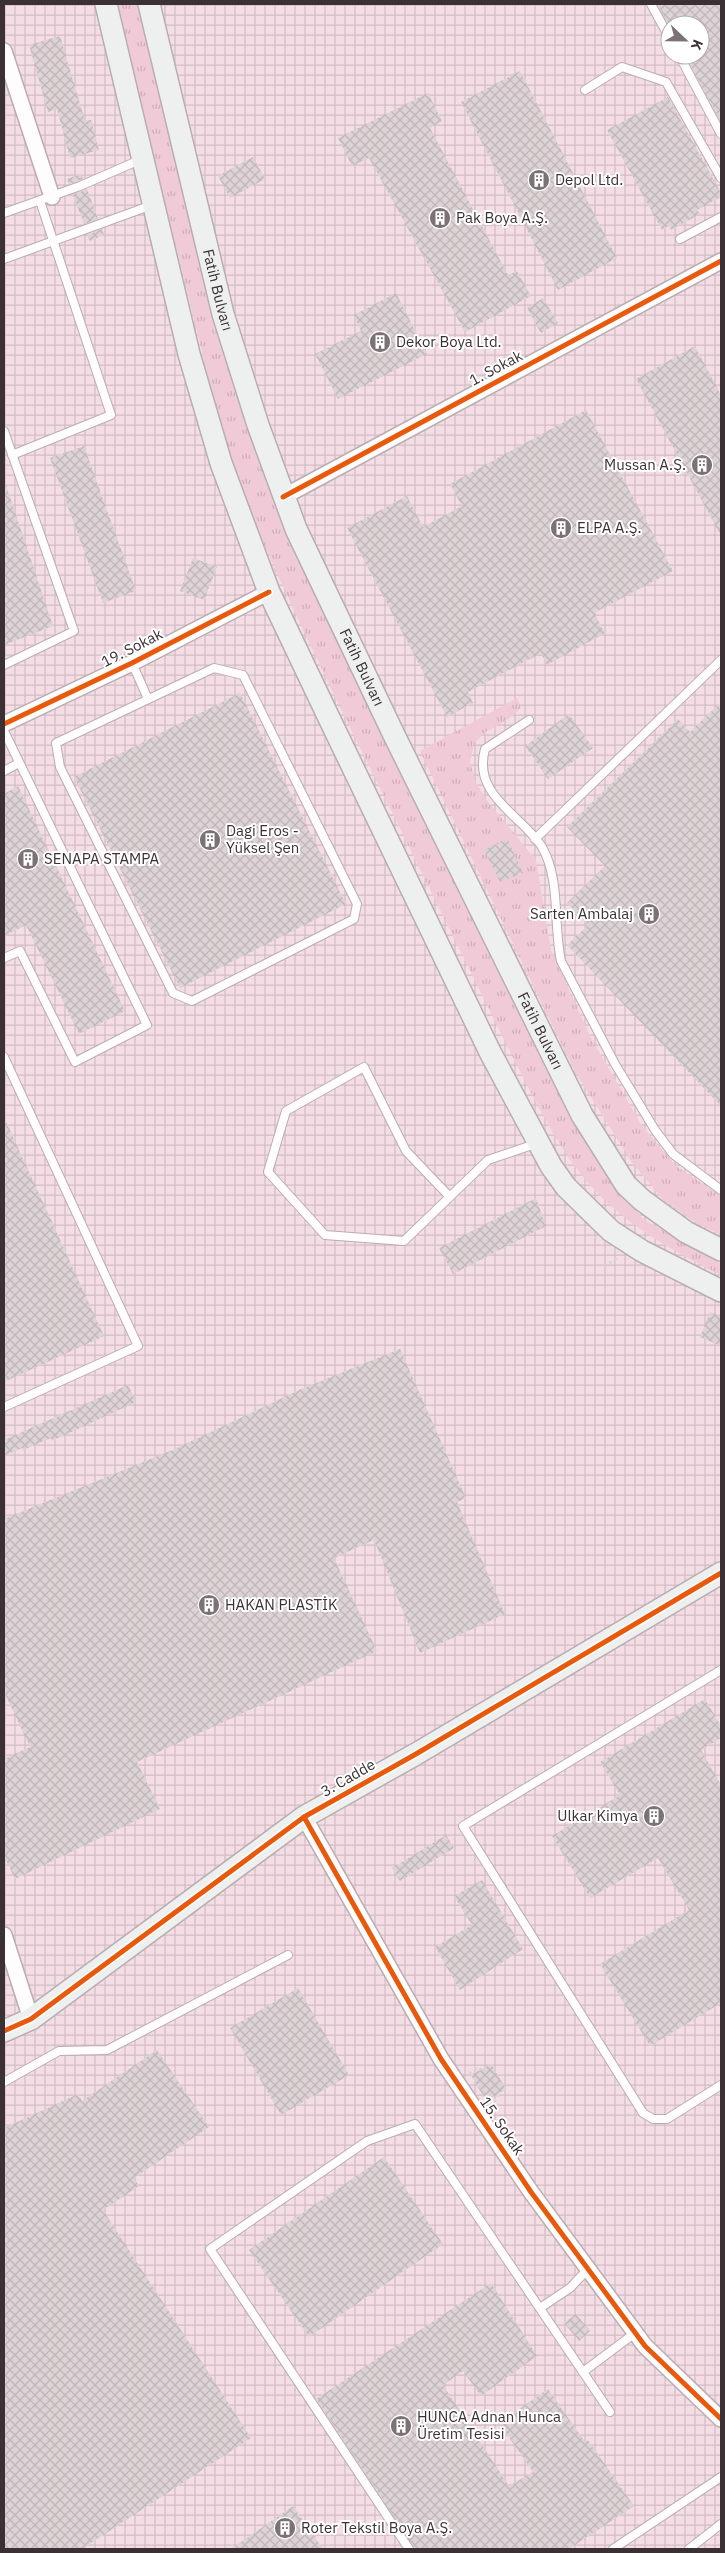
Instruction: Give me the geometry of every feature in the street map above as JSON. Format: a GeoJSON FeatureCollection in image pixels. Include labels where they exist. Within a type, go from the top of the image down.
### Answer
{"type":"FeatureCollection","features":[{"type":"Feature","properties":{"kind":"main road"},"geometry":{"type":"LineString","coordinates":[[106,4],[189,354],[221,463],[269,592],[490,1052],[538,1143],[566,1188],[611,1231],[642,1252],[721,1292]]}},
{"type":"Feature","properties":{"kind":"main road","name":"Fatih Bulvarı"},"geometry":{"type":"LineString","coordinates":[[149,4],[223,314],[258,425],[296,529],[398,744],[582,1116],[606,1157],[632,1190],[665,1219],[721,1250]]}},
{"type":"Feature","properties":{"kind":"main road","name":"3. Cadde"},"geometry":{"type":"LineString","coordinates":[[4,2030],[31,2019],[304,1817],[416,1754],[721,1573]]}},
{"type":"Feature","properties":{"kind":"street"},"geometry":{"type":"LineString","coordinates":[[4,51],[46,199]]}},
{"type":"Feature","properties":{"kind":"street","name":"1. Sokak"},"geometry":{"type":"LineString","coordinates":[[283,497],[721,261]]}},
{"type":"Feature","properties":{"kind":"street","name":"19. Sokak"},"geometry":{"type":"LineString","coordinates":[[4,724],[132,663],[269,592]]}},
{"type":"Feature","properties":{"kind":"street","name":"15. Sokak"},"geometry":{"type":"LineString","coordinates":[[304,1817],[441,2060],[531,2192],[645,2346],[721,2419]]}},
{"type":"Feature","properties":{"kind":"street"},"geometry":{"type":"LineString","coordinates":[[4,1935],[31,2019]]}},
{"type":"Feature","properties":{"kind":"lane"},"geometry":{"type":"LineString","coordinates":[[651,4],[660,21]]}},
{"type":"Feature","properties":{"kind":"lane"},"geometry":{"type":"LineString","coordinates":[[684,65],[721,134]]}},
{"type":"Feature","properties":{"kind":"lane"},"geometry":{"type":"LineString","coordinates":[[585,90],[622,67],[666,82],[721,178]]}},
{"type":"Feature","properties":{"kind":"lane"},"geometry":{"type":"LineString","coordinates":[[4,213],[46,199],[144,158]]}},
{"type":"Feature","properties":{"kind":"lane"},"geometry":{"type":"LineString","coordinates":[[12,455],[111,415],[52,241],[46,199]]}},
{"type":"Feature","properties":{"kind":"lane"},"geometry":{"type":"LineString","coordinates":[[4,259],[154,204]]}},
{"type":"Feature","properties":{"kind":"lane"},"geometry":{"type":"LineString","coordinates":[[680,239],[721,217]]}},
{"type":"Feature","properties":{"kind":"lane"},"geometry":{"type":"LineString","coordinates":[[4,431],[74,631],[4,665]]}},
{"type":"Feature","properties":{"kind":"lane"},"geometry":{"type":"LineString","coordinates":[[535,839],[721,660]]}},
{"type":"Feature","properties":{"kind":"lane"},"geometry":{"type":"LineString","coordinates":[[132,663],[148,699]]}},
{"type":"Feature","properties":{"kind":"lane"},"geometry":{"type":"LineString","coordinates":[[214,668],[243,675],[357,904],[354,919],[192,1001],[173,993],[60,767],[57,751],[56,743],[148,699],[214,668]]}},
{"type":"Feature","properties":{"kind":"lane"},"geometry":{"type":"LineString","coordinates":[[529,720],[485,749],[482,759],[487,780],[503,808],[535,839],[548,858],[553,885],[557,944],[561,961],[579,999],[628,1086],[673,1154],[721,1190]]}},
{"type":"Feature","properties":{"kind":"lane"},"geometry":{"type":"LineString","coordinates":[[4,731],[147,1024],[75,1062],[20,951],[4,958]]}},
{"type":"Feature","properties":{"kind":"lane"},"geometry":{"type":"LineString","coordinates":[[4,771],[19,763]]}},
{"type":"Feature","properties":{"kind":"lane"},"geometry":{"type":"LineString","coordinates":[[4,1057],[138,1346],[4,1407]]}},
{"type":"Feature","properties":{"kind":"lane"},"geometry":{"type":"LineString","coordinates":[[450,1197],[406,1151],[364,1067],[286,1110],[268,1172],[325,1235],[404,1241],[450,1197],[488,1160],[538,1143]]}},
{"type":"Feature","properties":{"kind":"lane"},"geometry":{"type":"LineString","coordinates":[[721,1670],[463,1826],[643,2113],[653,2119],[667,2119],[721,2085]]}},
{"type":"Feature","properties":{"kind":"lane"},"geometry":{"type":"LineString","coordinates":[[4,2082],[59,2052],[107,2050],[288,1955]]}},
{"type":"Feature","properties":{"kind":"lane"},"geometry":{"type":"LineString","coordinates":[[408,2549],[210,2250],[367,2141],[415,2124],[610,2412]]}},
{"type":"Feature","properties":{"kind":"lane"},"geometry":{"type":"LineString","coordinates":[[540,2308],[570,2288],[588,2269]]}},
{"type":"Feature","properties":{"kind":"lane"},"geometry":{"type":"LineString","coordinates":[[583,2372],[635,2333]]}},
{"type":"Feature","properties":{"kind":"lane"},"geometry":{"type":"LineString","coordinates":[[613,2549],[721,2477]]}},
{"type":"Feature","properties":{"kind":"lane"},"geometry":{"type":"LineString","coordinates":[[689,2549],[721,2524]]}},
{"type":"Feature","properties":{"kind":"path"},"geometry":{"type":"LineString","coordinates":[[470,2072],[479,2067],[481,2070]]}},
{"type":"Feature","properties":{"kind":"path"},"geometry":{"type":"LineString","coordinates":[[485,2105],[499,2097],[497,2094]]}},
{"type":"Feature","properties":{"kind":"shaded area"},"geometry":{"type":"Polygon","coordinates":[[[4,4],[721,4],[721,2549],[4,2549],[4,4]]]}},
{"type":"Feature","properties":{"kind":"green space"},"geometry":{"type":"Polygon","coordinates":[[[116,4],[140,4],[230,373],[325,617],[523,1022],[590,1151],[617,1189],[643,1219],[721,1264],[721,1275],[650,1236],[618,1212],[589,1184],[568,1157],[550,1128],[499,1030],[304,632],[277,574],[228,457],[116,4]]]}},
{"type":"Feature","properties":{"kind":"green space"},"geometry":{"type":"Polygon","coordinates":[[[517,698],[521,708],[507,720],[484,733],[474,744],[470,762],[475,780],[485,798],[536,860],[551,950],[591,1038],[642,1126],[676,1166],[721,1196],[721,1235],[696,1223],[662,1199],[631,1161],[574,1070],[420,751],[517,698]]]}},
{"type":"Feature","properties":{"kind":"building"},"geometry":{"type":"Polygon","coordinates":[[[657,4],[721,4],[721,122],[690,65],[710,65],[710,15],[663,15],[657,4]]]}},
{"type":"Feature","properties":{"kind":"building"},"geometry":{"type":"Polygon","coordinates":[[[60,36],[85,121],[91,120],[99,150],[70,158],[57,109],[48,112],[29,45],[60,36]]]}},
{"type":"Feature","properties":{"kind":"building","name":"Depol Ltd."},"geometry":{"type":"Polygon","coordinates":[[[520,71],[617,258],[558,290],[461,102],[520,71]]]}},
{"type":"Feature","properties":{"kind":"building","name":"Pak Boya A.Ş."},"geometry":{"type":"Polygon","coordinates":[[[428,93],[442,121],[430,128],[508,275],[517,271],[531,296],[465,332],[369,158],[352,166],[338,138],[428,93]]]}},
{"type":"Feature","properties":{"kind":"building"},"geometry":{"type":"Polygon","coordinates":[[[668,97],[721,193],[721,197],[697,210],[700,214],[671,230],[669,226],[662,230],[607,130],[668,97]]]}},
{"type":"Feature","properties":{"kind":"building"},"geometry":{"type":"Polygon","coordinates":[[[253,157],[265,179],[230,198],[218,176],[253,157]]]}},
{"type":"Feature","properties":{"kind":"building"},"geometry":{"type":"Polygon","coordinates":[[[81,174],[83,179],[69,184],[67,179],[81,174]]]}},
{"type":"Feature","properties":{"kind":"building"},"geometry":{"type":"Polygon","coordinates":[[[87,189],[98,219],[84,224],[73,195],[87,189]]]}},
{"type":"Feature","properties":{"kind":"building"},"geometry":{"type":"Polygon","coordinates":[[[102,229],[104,235],[90,241],[87,235],[102,229]]]}},
{"type":"Feature","properties":{"kind":"building","name":"Dekor Boya Ltd."},"geometry":{"type":"Polygon","coordinates":[[[396,293],[427,354],[338,399],[315,354],[361,331],[354,315],[396,293]]]}},
{"type":"Feature","properties":{"kind":"building"},"geometry":{"type":"Polygon","coordinates":[[[543,298],[558,323],[541,333],[527,308],[543,298]]]}},
{"type":"Feature","properties":{"kind":"building","name":"Mussan A.Ş."},"geometry":{"type":"Polygon","coordinates":[[[695,346],[721,395],[721,536],[636,379],[695,346]]]}},
{"type":"Feature","properties":{"kind":"building"},"geometry":{"type":"Polygon","coordinates":[[[586,410],[673,571],[594,613],[605,633],[547,665],[541,653],[468,692],[473,703],[447,717],[347,528],[407,496],[423,527],[462,506],[450,484],[586,410]]]}},
{"type":"Feature","properties":{"kind":"building"},"geometry":{"type":"Polygon","coordinates":[[[84,446],[136,591],[103,603],[50,458],[84,446]]]}},
{"type":"Feature","properties":{"kind":"building"},"geometry":{"type":"Polygon","coordinates":[[[4,485],[6,485],[53,626],[4,645],[4,485]]]}},
{"type":"Feature","properties":{"kind":"building"},"geometry":{"type":"Polygon","coordinates":[[[193,558],[217,567],[204,600],[180,591],[193,558]]]}},
{"type":"Feature","properties":{"kind":"building","name":"Dagi Eros - Yüksel Şen"},"geometry":{"type":"Polygon","coordinates":[[[240,693],[346,904],[180,988],[74,777],[240,693]]]}},
{"type":"Feature","properties":{"kind":"building","name":"Sarten Ambalaj"},"geometry":{"type":"Polygon","coordinates":[[[721,702],[721,1106],[567,945],[588,925],[567,903],[605,866],[567,827],[678,719],[690,732],[721,702]]]}},
{"type":"Feature","properties":{"kind":"building"},"geometry":{"type":"Polygon","coordinates":[[[569,714],[593,748],[548,779],[525,746],[569,714]]]}},
{"type":"Feature","properties":{"kind":"building","name":"SENAPA STAMPA"},"geometry":{"type":"Polygon","coordinates":[[[18,786],[125,1011],[79,1034],[26,925],[4,936],[4,794],[18,786]]]}},
{"type":"Feature","properties":{"kind":"building"},"geometry":{"type":"Polygon","coordinates":[[[508,840],[523,873],[500,882],[484,849],[508,840]]]}},
{"type":"Feature","properties":{"kind":"building"},"geometry":{"type":"Polygon","coordinates":[[[4,1117],[104,1336],[4,1382],[4,1117]]]}},
{"type":"Feature","properties":{"kind":"building"},"geometry":{"type":"Polygon","coordinates":[[[536,1198],[546,1226],[453,1274],[439,1248],[536,1198]]]}},
{"type":"Feature","properties":{"kind":"building"},"geometry":{"type":"Polygon","coordinates":[[[710,1312],[721,1317],[721,1346],[700,1337],[710,1312]]]}},
{"type":"Feature","properties":{"kind":"building"},"geometry":{"type":"Polygon","coordinates":[[[400,1349],[466,1498],[457,1502],[505,1614],[420,1653],[374,1540],[334,1558],[377,1651],[137,1762],[160,1809],[15,1879],[4,1856],[4,1759],[30,1747],[4,1692],[4,1519],[175,1449],[299,1390],[400,1349]]]}},
{"type":"Feature","properties":{"kind":"building"},"geometry":{"type":"Polygon","coordinates":[[[128,1385],[136,1402],[52,1441],[51,1438],[4,1456],[4,1440],[128,1385]]]}},
{"type":"Feature","properties":{"kind":"building","name":"Ulkar Kimya"},"geometry":{"type":"Polygon","coordinates":[[[705,1699],[721,1726],[721,1738],[701,1750],[721,1785],[721,2003],[650,2046],[600,1964],[689,1910],[658,1858],[590,1898],[552,1836],[620,1795],[600,1762],[705,1699]]]}},
{"type":"Feature","properties":{"kind":"building"},"geometry":{"type":"Polygon","coordinates":[[[446,1835],[454,1848],[400,1881],[392,1868],[446,1835]]]}},
{"type":"Feature","properties":{"kind":"building"},"geometry":{"type":"Polygon","coordinates":[[[482,1880],[523,1949],[460,1990],[435,1947],[472,1925],[454,1896],[482,1880]]]}},
{"type":"Feature","properties":{"kind":"building"},"geometry":{"type":"Polygon","coordinates":[[[298,1988],[349,2075],[281,2115],[230,2028],[298,1988]]]}},
{"type":"Feature","properties":{"kind":"building"},"geometry":{"type":"Polygon","coordinates":[[[157,2050],[209,2127],[134,2178],[139,2186],[103,2210],[251,2438],[82,2549],[4,2549],[4,2128],[78,2094],[82,2101],[157,2050]]]}},
{"type":"Feature","properties":{"kind":"building"},"geometry":{"type":"Polygon","coordinates":[[[491,2064],[506,2089],[486,2101],[471,2075],[491,2064]]]}},
{"type":"Feature","properties":{"kind":"building"},"geometry":{"type":"Polygon","coordinates":[[[384,2157],[443,2244],[309,2337],[249,2250],[384,2157]]]}},
{"type":"Feature","properties":{"kind":"building","name":"HUNCA Adnan Hunca Üretim Tesisi"},"geometry":{"type":"Polygon","coordinates":[[[491,2283],[537,2356],[481,2396],[463,2371],[443,2385],[509,2486],[533,2472],[499,2423],[548,2389],[585,2442],[588,2440],[634,2506],[569,2549],[415,2549],[316,2399],[491,2283]]]}},
{"type":"Feature","properties":{"kind":"building"},"geometry":{"type":"Polygon","coordinates":[[[576,2314],[590,2331],[579,2341],[564,2323],[576,2314]]]}},
{"type":"Feature","properties":{"kind":"building","name":"Roter Tekstil Boya A.Ş."},"geometry":{"type":"Polygon","coordinates":[[[293,2506],[323,2549],[231,2549],[293,2506]]]}},
{"type":"Feature","properties":{"kind":"cycle path"},"geometry":{"type":"LineString","coordinates":[[283,497],[721,261]]}},
{"type":"Feature","properties":{"kind":"cycle path"},"geometry":{"type":"LineString","coordinates":[[4,724],[132,663],[269,592]]}},
{"type":"Feature","properties":{"kind":"cycle path"},"geometry":{"type":"LineString","coordinates":[[4,2031],[31,2019],[304,1817],[416,1754],[721,1573]]}},
{"type":"Feature","properties":{"kind":"cycle path"},"geometry":{"type":"LineString","coordinates":[[304,1817],[441,2059],[531,2192],[645,2346],[721,2419]]}},
{"type":"Feature","properties":{"kind":"place","name":"Depol Ltd."},"geometry":{"type":"Point","coordinates":[539,180]}},
{"type":"Feature","properties":{"kind":"place","name":"Pak Boya A.Ş."},"geometry":{"type":"Point","coordinates":[440,218]}},
{"type":"Feature","properties":{"kind":"place","name":"Dekor Boya Ltd."},"geometry":{"type":"Point","coordinates":[380,342]}},
{"type":"Feature","properties":{"kind":"place","name":"Mussan A.Ş."},"geometry":{"type":"Point","coordinates":[702,465]}},
{"type":"Feature","properties":{"kind":"place","name":"ELPA A.Ş."},"geometry":{"type":"Point","coordinates":[561,528]}},
{"type":"Feature","properties":{"kind":"place","name":"Dagi Eros - Yüksel Şen"},"geometry":{"type":"Point","coordinates":[210,840]}},
{"type":"Feature","properties":{"kind":"place","name":"SENAPA STAMPA"},"geometry":{"type":"Point","coordinates":[28,859]}},
{"type":"Feature","properties":{"kind":"place","name":"Sarten Ambalaj"},"geometry":{"type":"Point","coordinates":[649,914]}},
{"type":"Feature","properties":{"kind":"place","name":"HAKAN PLASTİK"},"geometry":{"type":"Point","coordinates":[209,1605]}},
{"type":"Feature","properties":{"kind":"place","name":"Ulkar Kimya"},"geometry":{"type":"Point","coordinates":[654,1816]}},
{"type":"Feature","properties":{"kind":"place","name":"HUNCA Adnan Hunca Üretim Tesisi"},"geometry":{"type":"Point","coordinates":[401,2426]}},
{"type":"Feature","properties":{"kind":"place","name":"Roter Tekstil Boya A.Ş."},"geometry":{"type":"Point","coordinates":[285,2528]}}]}
